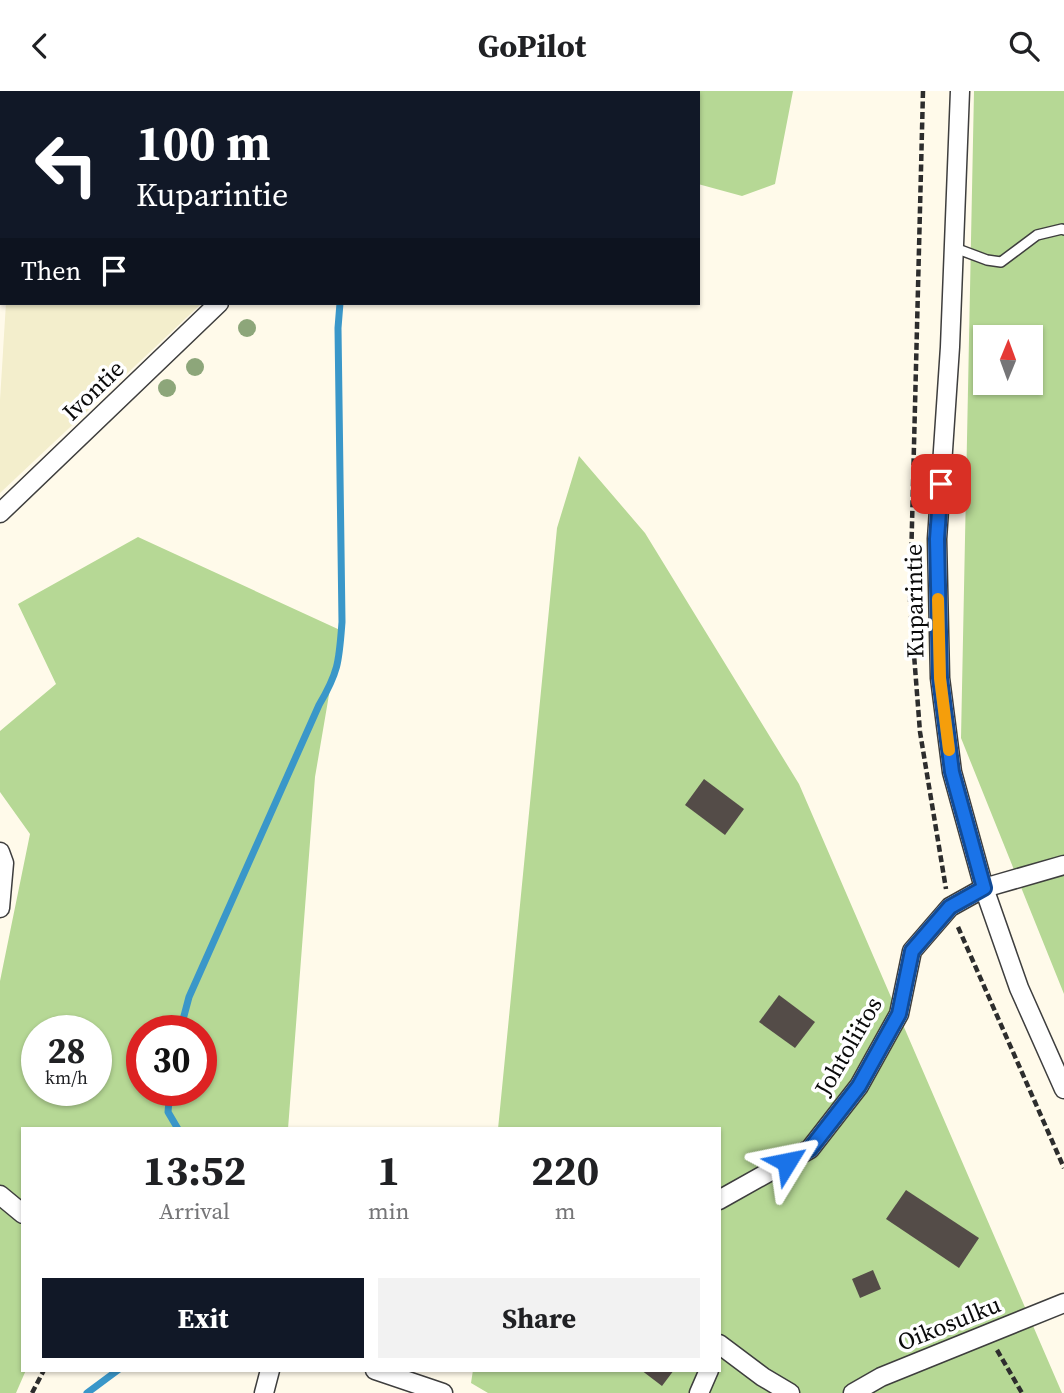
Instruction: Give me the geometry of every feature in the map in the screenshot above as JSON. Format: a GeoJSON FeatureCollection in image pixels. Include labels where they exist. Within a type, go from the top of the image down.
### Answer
{"type":"FeatureCollection","features":[{"type":"Feature","properties":{"kind":"street","name":"Kuparintie"},"geometry":{"type":"LineString","coordinates":[[960,91],[955,249],[937,539],[940,678],[952,772],[984,888],[1019,988],[1064,1089]]}},
{"type":"Feature","properties":{"kind":"street","name":"Ivontie"},"geometry":{"type":"LineString","coordinates":[[0,513],[217,305]]}},
{"type":"Feature","properties":{"kind":"street"},"geometry":{"type":"LineString","coordinates":[[0,852],[4,863],[0,908]]}},
{"type":"Feature","properties":{"kind":"street","name":"Johtoliitos"},"geometry":{"type":"LineString","coordinates":[[721,1199],[810,1149],[859,1086],[899,1014],[912,951],[950,907],[984,888],[1064,865]]}},
{"type":"Feature","properties":{"kind":"street"},"geometry":{"type":"LineString","coordinates":[[0,1195],[21,1212]]}},
{"type":"Feature","properties":{"kind":"street","name":"Oikosulku"},"geometry":{"type":"LineString","coordinates":[[853,1393],[881,1377],[1064,1303]]}},
{"type":"Feature","properties":{"kind":"street"},"geometry":{"type":"LineString","coordinates":[[721,1347],[790,1393]]}},
{"type":"Feature","properties":{"kind":"street"},"geometry":{"type":"LineString","coordinates":[[264,1393],[269,1372]]}},
{"type":"Feature","properties":{"kind":"street"},"geometry":{"type":"LineString","coordinates":[[381,1372],[443,1393]]}},
{"type":"Feature","properties":{"kind":"street"},"geometry":{"type":"LineString","coordinates":[[699,1393],[708,1372]]}},
{"type":"Feature","properties":{"kind":"lane"},"geometry":{"type":"LineString","coordinates":[[955,249],[1001,262],[1037,235],[1064,230]]}},
{"type":"Feature","properties":{"kind":"path"},"geometry":{"type":"LineString","coordinates":[[987,1334],[1022,1393]]}},
{"type":"Feature","properties":{"kind":"path"},"geometry":{"type":"LineString","coordinates":[[32,1393],[43,1372]]}},
{"type":"Feature","properties":{"kind":"shaded area"},"geometry":{"type":"Polygon","coordinates":[[[6,305],[200,305],[0,493],[0,400],[6,305]]]}},
{"type":"Feature","properties":{"kind":"green space"},"geometry":{"type":"Polygon","coordinates":[[[700,91],[793,91],[775,184],[742,196],[700,185],[700,91]]]}},
{"type":"Feature","properties":{"kind":"green space"},"geometry":{"type":"Polygon","coordinates":[[[974,91],[1064,91],[1064,994],[961,738],[974,91]]]}},
{"type":"Feature","properties":{"kind":"green space"},"geometry":{"type":"Polygon","coordinates":[[[579,456],[645,533],[799,784],[1062,1393],[488,1393],[471,1383],[473,1372],[721,1372],[721,1127],[498,1127],[557,528],[579,456]]]}},
{"type":"Feature","properties":{"kind":"green space"},"geometry":{"type":"Polygon","coordinates":[[[138,537],[340,630],[315,777],[288,1127],[21,1127],[21,1372],[25,1372],[16,1393],[0,1393],[0,981],[30,834],[0,792],[0,731],[56,684],[18,604],[138,537]]]}},
{"type":"Feature","properties":{"kind":"building"},"geometry":{"type":"Polygon","coordinates":[[[704,779],[744,809],[725,835],[685,805],[704,779]]]}},
{"type":"Feature","properties":{"kind":"building"},"geometry":{"type":"Polygon","coordinates":[[[779,995],[815,1022],[795,1048],[759,1022],[779,995]]]}},
{"type":"Feature","properties":{"kind":"building"},"geometry":{"type":"Polygon","coordinates":[[[906,1190],[979,1238],[959,1268],[886,1219],[906,1190]]]}},
{"type":"Feature","properties":{"kind":"building"},"geometry":{"type":"Polygon","coordinates":[[[873,1270],[881,1289],[860,1298],[852,1279],[873,1270]]]}},
{"type":"Feature","properties":{"kind":"building"},"geometry":{"type":"Polygon","coordinates":[[[644,1372],[672,1372],[662,1386],[644,1372]]]}},
{"type":"Feature","properties":{"kind":"waterway"},"geometry":{"type":"LineString","coordinates":[[184,1015],[189,997],[337,665],[342,622],[340,305]]}},
{"type":"Feature","properties":{"kind":"waterway"},"geometry":{"type":"LineString","coordinates":[[169,1106],[168,1112],[177,1127]]}},
{"type":"Feature","properties":{"kind":"waterway"},"geometry":{"type":"LineString","coordinates":[[87,1393],[115,1372]]}},
{"type":"Feature","properties":{"kind":"slow traffic"},"geometry":{"type":"LineString","coordinates":[[938,599],[940,678],[949,750]]}},
{"type":"Feature","properties":{"kind":"route"},"geometry":{"type":"LineString","coordinates":[[787,1162],[810,1149],[859,1086],[899,1014],[912,951],[950,907],[984,888],[952,772],[940,678],[937,539],[941,484]]}}]}
